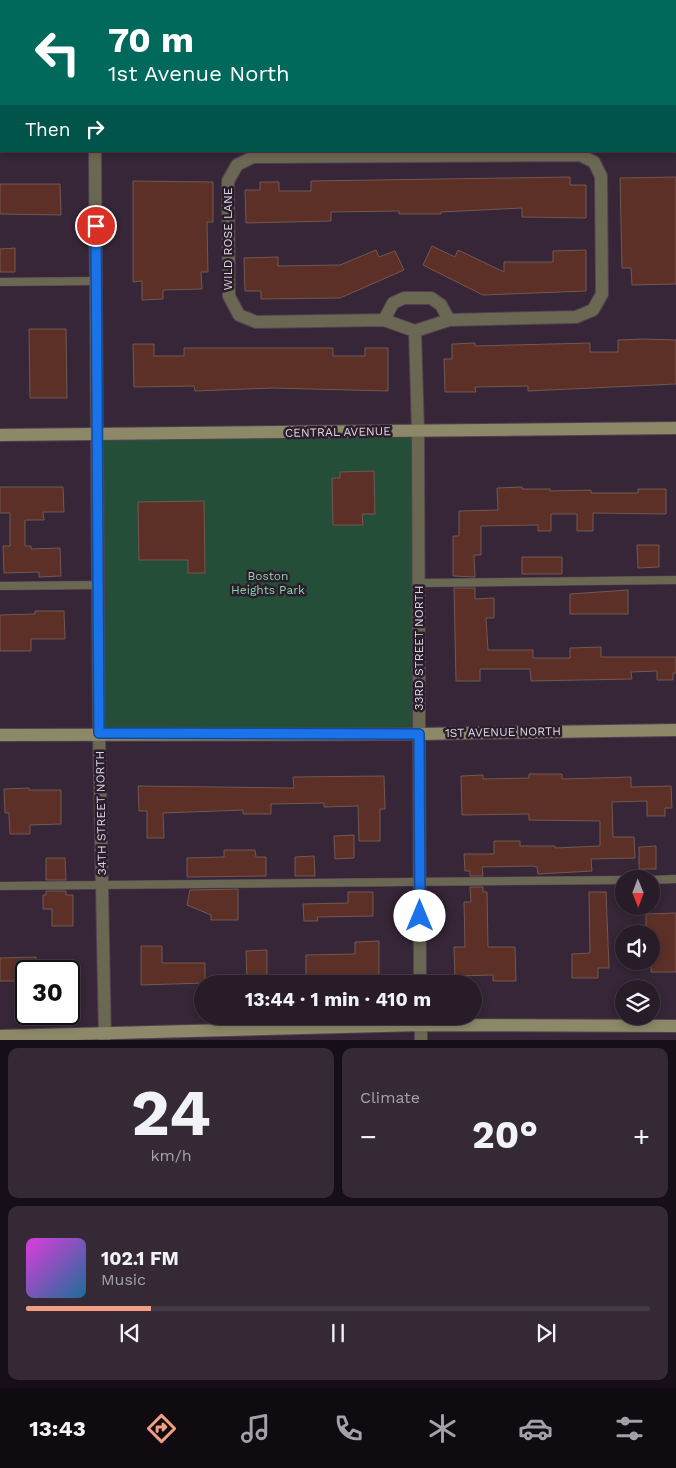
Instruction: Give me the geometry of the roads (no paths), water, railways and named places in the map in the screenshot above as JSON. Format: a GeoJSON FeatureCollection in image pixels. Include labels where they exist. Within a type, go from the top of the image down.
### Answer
{"type":"FeatureCollection","features":[{"type":"Feature","properties":{"kind":"main road","name":"CENTRAL AVENUE"},"geometry":{"type":"LineString","coordinates":[[0,435],[676,428]]}},
{"type":"Feature","properties":{"kind":"main road","name":"1ST AVENUE NORTH"},"geometry":{"type":"LineString","coordinates":[[0,735],[99,733],[419,734],[676,730]]}},
{"type":"Feature","properties":{"kind":"main road"},"geometry":{"type":"LineString","coordinates":[[482,1022],[676,1026]]}},
{"type":"Feature","properties":{"kind":"main road"},"geometry":{"type":"LineString","coordinates":[[0,1036],[105,1037],[342,1025]]}},
{"type":"Feature","properties":{"kind":"street","name":"34TH STREET NORTH"},"geometry":{"type":"LineString","coordinates":[[95,152],[99,733],[105,1037]]}},
{"type":"Feature","properties":{"kind":"street","name":"WILD ROSE LANE"},"geometry":{"type":"LineString","coordinates":[[580,155],[594,162],[601,176],[602,294],[593,310],[576,318],[449,320],[415,331],[384,320],[256,322],[239,315],[229,296],[228,181],[237,165],[253,158],[273,157],[580,155]]}},
{"type":"Feature","properties":{"kind":"street"},"geometry":{"type":"LineString","coordinates":[[384,320],[393,303],[404,298],[431,298],[441,305],[449,320]]}},
{"type":"Feature","properties":{"kind":"street"},"geometry":{"type":"LineString","coordinates":[[415,331],[418,432]]}},
{"type":"Feature","properties":{"kind":"street","name":"33RD STREET NORTH"},"geometry":{"type":"LineString","coordinates":[[418,432],[420,975]]}},
{"type":"Feature","properties":{"kind":"street"},"geometry":{"type":"LineString","coordinates":[[421,1025],[421,1040]]}},
{"type":"Feature","properties":{"kind":"lane"},"geometry":{"type":"LineString","coordinates":[[0,282],[96,282]]}},
{"type":"Feature","properties":{"kind":"lane"},"geometry":{"type":"LineString","coordinates":[[419,583],[676,580]]}},
{"type":"Feature","properties":{"kind":"lane"},"geometry":{"type":"LineString","coordinates":[[0,586],[98,585]]}},
{"type":"Feature","properties":{"kind":"lane"},"geometry":{"type":"LineString","coordinates":[[660,880],[676,879]]}},
{"type":"Feature","properties":{"kind":"lane"},"geometry":{"type":"LineString","coordinates":[[0,886],[615,880]]}},
{"type":"Feature","properties":{"kind":"park label","name":"Boston Heights Park"},"geometry":{"type":"Point","coordinates":[268,583]}}]}
